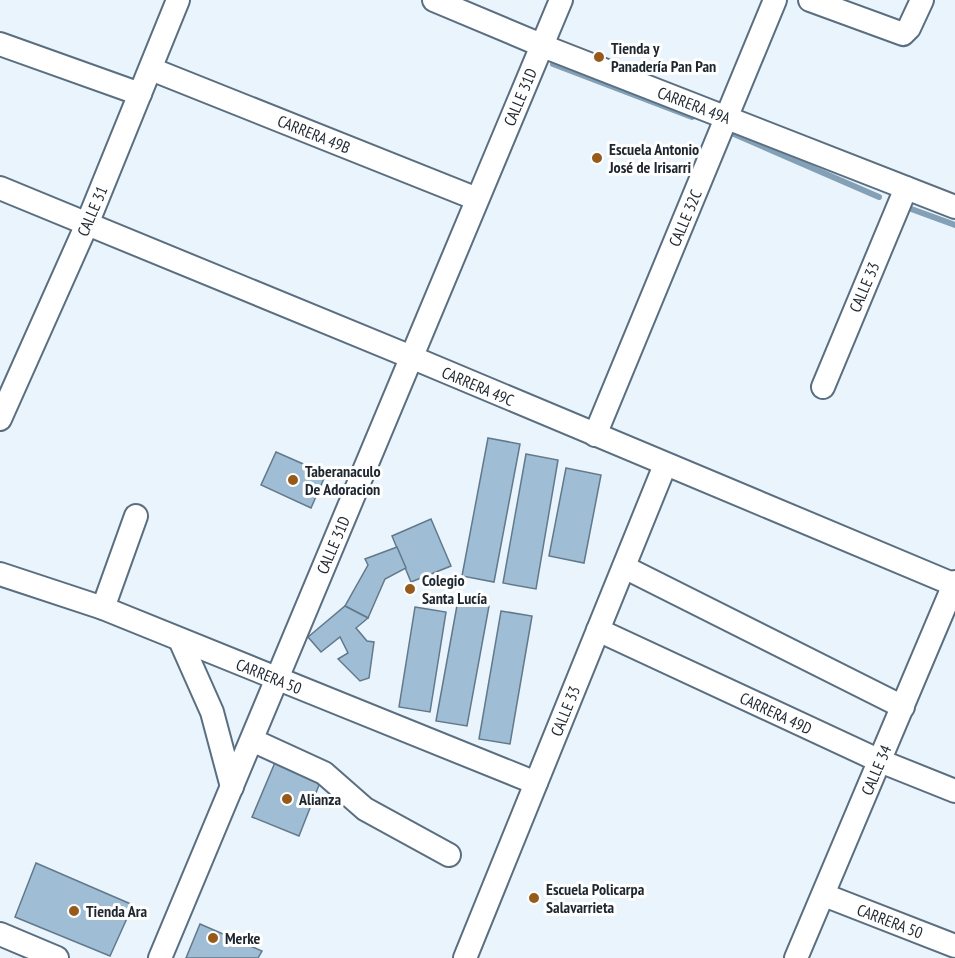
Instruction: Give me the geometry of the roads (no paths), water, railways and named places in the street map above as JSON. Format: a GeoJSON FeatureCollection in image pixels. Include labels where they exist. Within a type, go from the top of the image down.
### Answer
{"type":"FeatureCollection","features":[{"type":"Feature","properties":{"kind":"street","name":"CALLE 31"},"geometry":{"type":"LineString","coordinates":[[0,419],[87,224],[178,0]]}},
{"type":"Feature","properties":{"kind":"street","name":"CARRERA 49A"},"geometry":{"type":"LineString","coordinates":[[434,0],[542,45],[955,207]]}},
{"type":"Feature","properties":{"kind":"street","name":"CALLE 31D"},"geometry":{"type":"LineString","coordinates":[[160,958],[561,0]]}},
{"type":"Feature","properties":{"kind":"street","name":"CALLE 32C"},"geometry":{"type":"LineString","coordinates":[[595,435],[775,0]]}},
{"type":"Feature","properties":{"kind":"street"},"geometry":{"type":"LineString","coordinates":[[810,0],[903,34],[909,28],[922,0]]}},
{"type":"Feature","properties":{"kind":"street"},"geometry":{"type":"LineString","coordinates":[[0,44],[140,94]]}},
{"type":"Feature","properties":{"kind":"street","name":"CARRERA 49B"},"geometry":{"type":"LineString","coordinates":[[151,69],[477,199]]}},
{"type":"Feature","properties":{"kind":"street","name":"CARRERA 49C"},"geometry":{"type":"LineString","coordinates":[[0,188],[955,584]]}},
{"type":"Feature","properties":{"kind":"street","name":"CALLE 33"},"geometry":{"type":"LineString","coordinates":[[823,387],[906,188]]}},
{"type":"Feature","properties":{"kind":"street","name":"CALLE 33"},"geometry":{"type":"LineString","coordinates":[[465,958],[665,465]]}},
{"type":"Feature","properties":{"kind":"street"},"geometry":{"type":"LineString","coordinates":[[103,608],[136,516]]}},
{"type":"Feature","properties":{"kind":"street"},"geometry":{"type":"LineString","coordinates":[[624,567],[903,707]]}},
{"type":"Feature","properties":{"kind":"street","name":"CARRERA 50"},"geometry":{"type":"LineString","coordinates":[[0,574],[103,608],[536,783]]}},
{"type":"Feature","properties":{"kind":"street","name":"CALLE 34"},"geometry":{"type":"LineString","coordinates":[[796,958],[825,895],[955,584]]}},
{"type":"Feature","properties":{"kind":"street","name":"CARRERA 49D"},"geometry":{"type":"LineString","coordinates":[[598,630],[880,761],[955,791]]}},
{"type":"Feature","properties":{"kind":"street"},"geometry":{"type":"LineString","coordinates":[[180,640],[212,712],[232,787]]}},
{"type":"Feature","properties":{"kind":"street"},"geometry":{"type":"LineString","coordinates":[[252,740],[324,773],[365,809],[449,855]]}},
{"type":"Feature","properties":{"kind":"street","name":"CARRERA 50"},"geometry":{"type":"LineString","coordinates":[[825,895],[955,946]]}},
{"type":"Feature","properties":{"kind":"street"},"geometry":{"type":"LineString","coordinates":[[0,934],[57,958]]}},
{"type":"Feature","properties":{"kind":"waterway"},"geometry":{"type":"LineString","coordinates":[[553,64],[692,117]]}},
{"type":"Feature","properties":{"kind":"waterway"},"geometry":{"type":"LineString","coordinates":[[727,131],[879,197]]}},
{"type":"Feature","properties":{"kind":"waterway"},"geometry":{"type":"LineString","coordinates":[[903,206],[955,225]]}},
{"type":"Feature","properties":{"kind":"place","name":"Tienda y Panadería Pan Pan"},"geometry":{"type":"Point","coordinates":[599,57]}},
{"type":"Feature","properties":{"kind":"place","name":"Escuela Antonio José de Irisarri"},"geometry":{"type":"Point","coordinates":[597,158]}},
{"type":"Feature","properties":{"kind":"place","name":"Taberanaculo De Adoracion"},"geometry":{"type":"Point","coordinates":[293,480]}},
{"type":"Feature","properties":{"kind":"place","name":"Colegio Santa Lucía"},"geometry":{"type":"Point","coordinates":[410,589]}},
{"type":"Feature","properties":{"kind":"place","name":"Alianza"},"geometry":{"type":"Point","coordinates":[287,799]}},
{"type":"Feature","properties":{"kind":"place","name":"Escuela Policarpa Salavarrieta"},"geometry":{"type":"Point","coordinates":[534,898]}},
{"type":"Feature","properties":{"kind":"place","name":"Tienda Ara"},"geometry":{"type":"Point","coordinates":[74,911]}},
{"type":"Feature","properties":{"kind":"place","name":"Merke"},"geometry":{"type":"Point","coordinates":[213,938]}}]}
